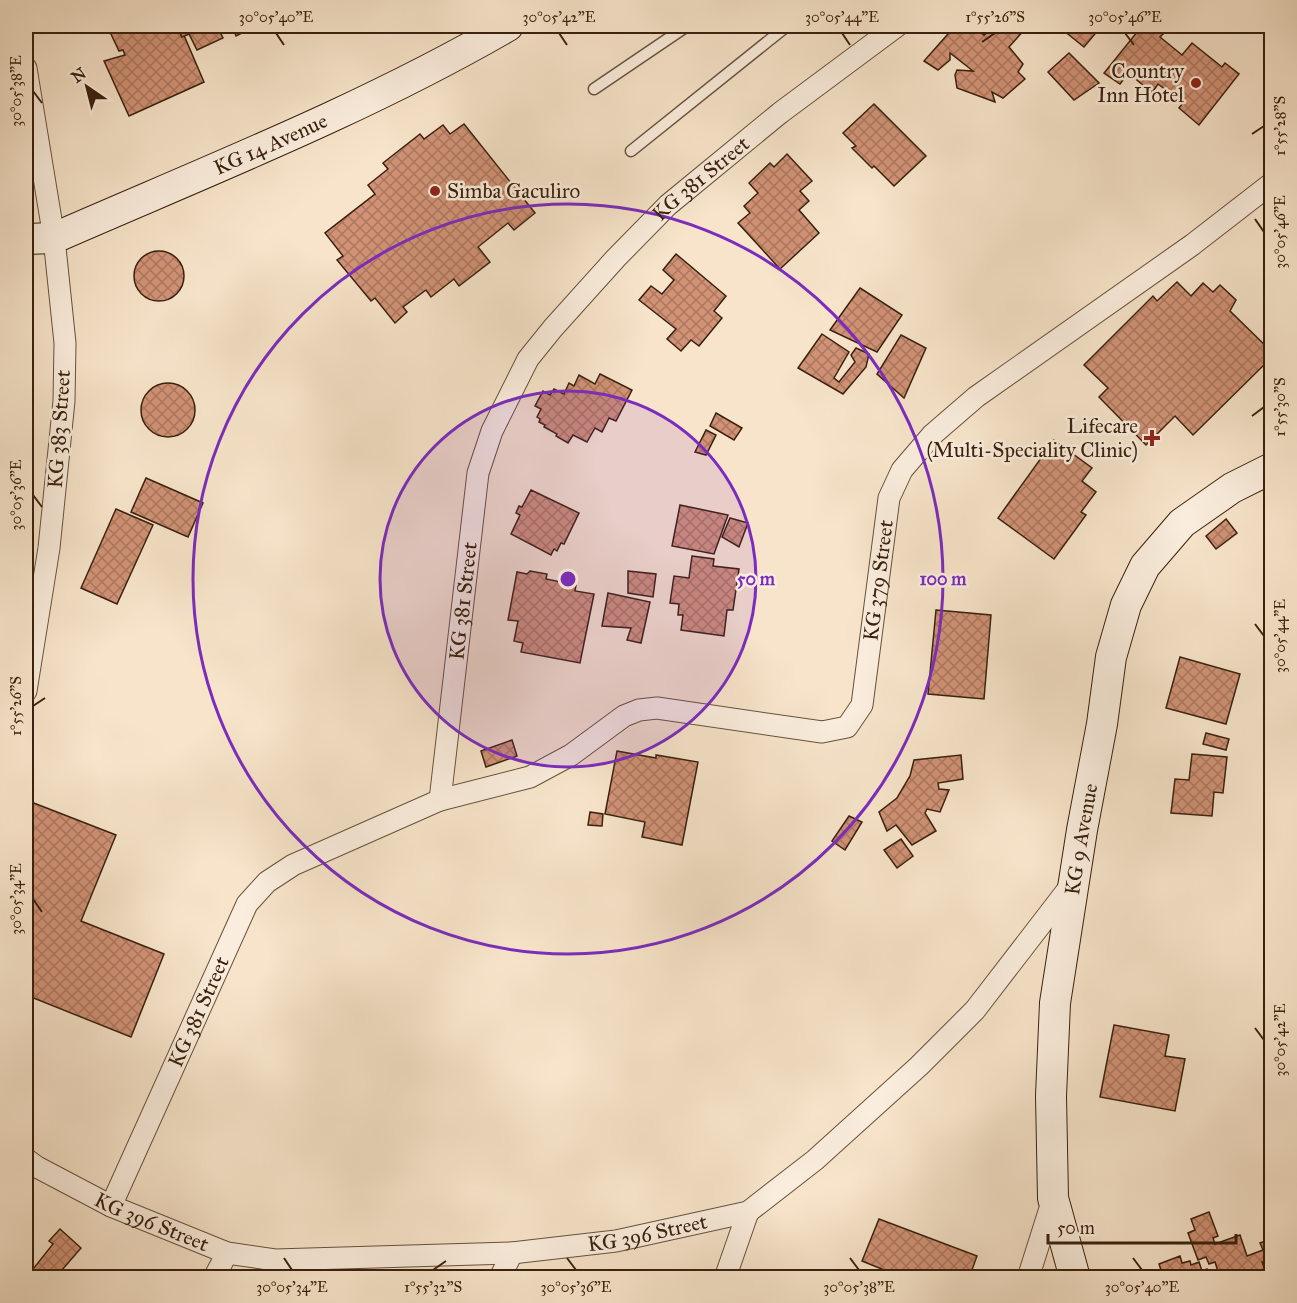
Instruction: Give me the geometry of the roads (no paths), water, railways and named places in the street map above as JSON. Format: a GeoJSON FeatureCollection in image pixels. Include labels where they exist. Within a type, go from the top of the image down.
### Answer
{"type":"FeatureCollection","features":[{"type":"Feature","properties":{"kind":"main road","name":"KG 14 Avenue"},"geometry":{"type":"LineString","coordinates":[[40,239],[324,121],[459,54],[508,26]]}},
{"type":"Feature","properties":{"kind":"main road","name":"KG 9 Avenue"},"geometry":{"type":"LineString","coordinates":[[1075,1278],[1053,1198],[1052,1096],[1055,1003],[1082,830],[1102,724],[1111,657],[1126,605],[1145,566],[1182,523],[1232,488],[1272,468]]}},
{"type":"Feature","properties":{"kind":"main road"},"geometry":{"type":"LineString","coordinates":[[1232,488],[1272,486]]}},
{"type":"Feature","properties":{"kind":"street","name":"KG 381 Street"},"geometry":{"type":"LineString","coordinates":[[111,1206],[247,904],[267,882],[293,865],[440,800],[477,473],[492,431],[528,359],[553,328],[668,205],[780,113],[897,26]]}},
{"type":"Feature","properties":{"kind":"street","name":"KG 383 Street"},"geometry":{"type":"LineString","coordinates":[[26,68],[40,239],[65,343],[64,401],[49,548],[26,691]]}},
{"type":"Feature","properties":{"kind":"street","name":"KG 379 Street"},"geometry":{"type":"LineString","coordinates":[[440,800],[530,777],[554,765],[624,716],[639,710],[657,708],[822,732],[847,727],[862,705],[890,498],[902,470],[932,435],[976,397],[1192,245],[1272,183]]}},
{"type":"Feature","properties":{"kind":"street","name":"KG 396 Street"},"geometry":{"type":"LineString","coordinates":[[29,1169],[111,1206],[227,1252],[275,1260],[512,1252],[616,1241],[748,1212],[814,1160],[919,1066],[975,1010],[1076,879]]}},
{"type":"Feature","properties":{"kind":"street"},"geometry":{"type":"LineString","coordinates":[[1028,1278],[1053,1198]]}},
{"type":"Feature","properties":{"kind":"street"},"geometry":{"type":"LineString","coordinates":[[724,1278],[748,1212]]}},
{"type":"Feature","properties":{"kind":"street"},"geometry":{"type":"LineString","coordinates":[[214,1278],[227,1252]]}},
{"type":"Feature","properties":{"kind":"street"},"geometry":{"type":"LineString","coordinates":[[500,1278],[512,1252]]}},
{"type":"Feature","properties":{"kind":"lane"},"geometry":{"type":"LineString","coordinates":[[594,89],[687,26]]}},
{"type":"Feature","properties":{"kind":"lane"},"geometry":{"type":"LineString","coordinates":[[631,151],[787,26]]}},
{"type":"Feature","properties":{"kind":"place","name":"Country Inn Hotel"},"geometry":{"type":"Point","coordinates":[1196,83]}},
{"type":"Feature","properties":{"kind":"place","name":"Simba Gaculiro"},"geometry":{"type":"Point","coordinates":[435,191]}},
{"type":"Feature","properties":{"kind":"place","name":"Lifecare (Multi-Speciality Clinic)"},"geometry":{"type":"Point","coordinates":[1152,438]}}]}
